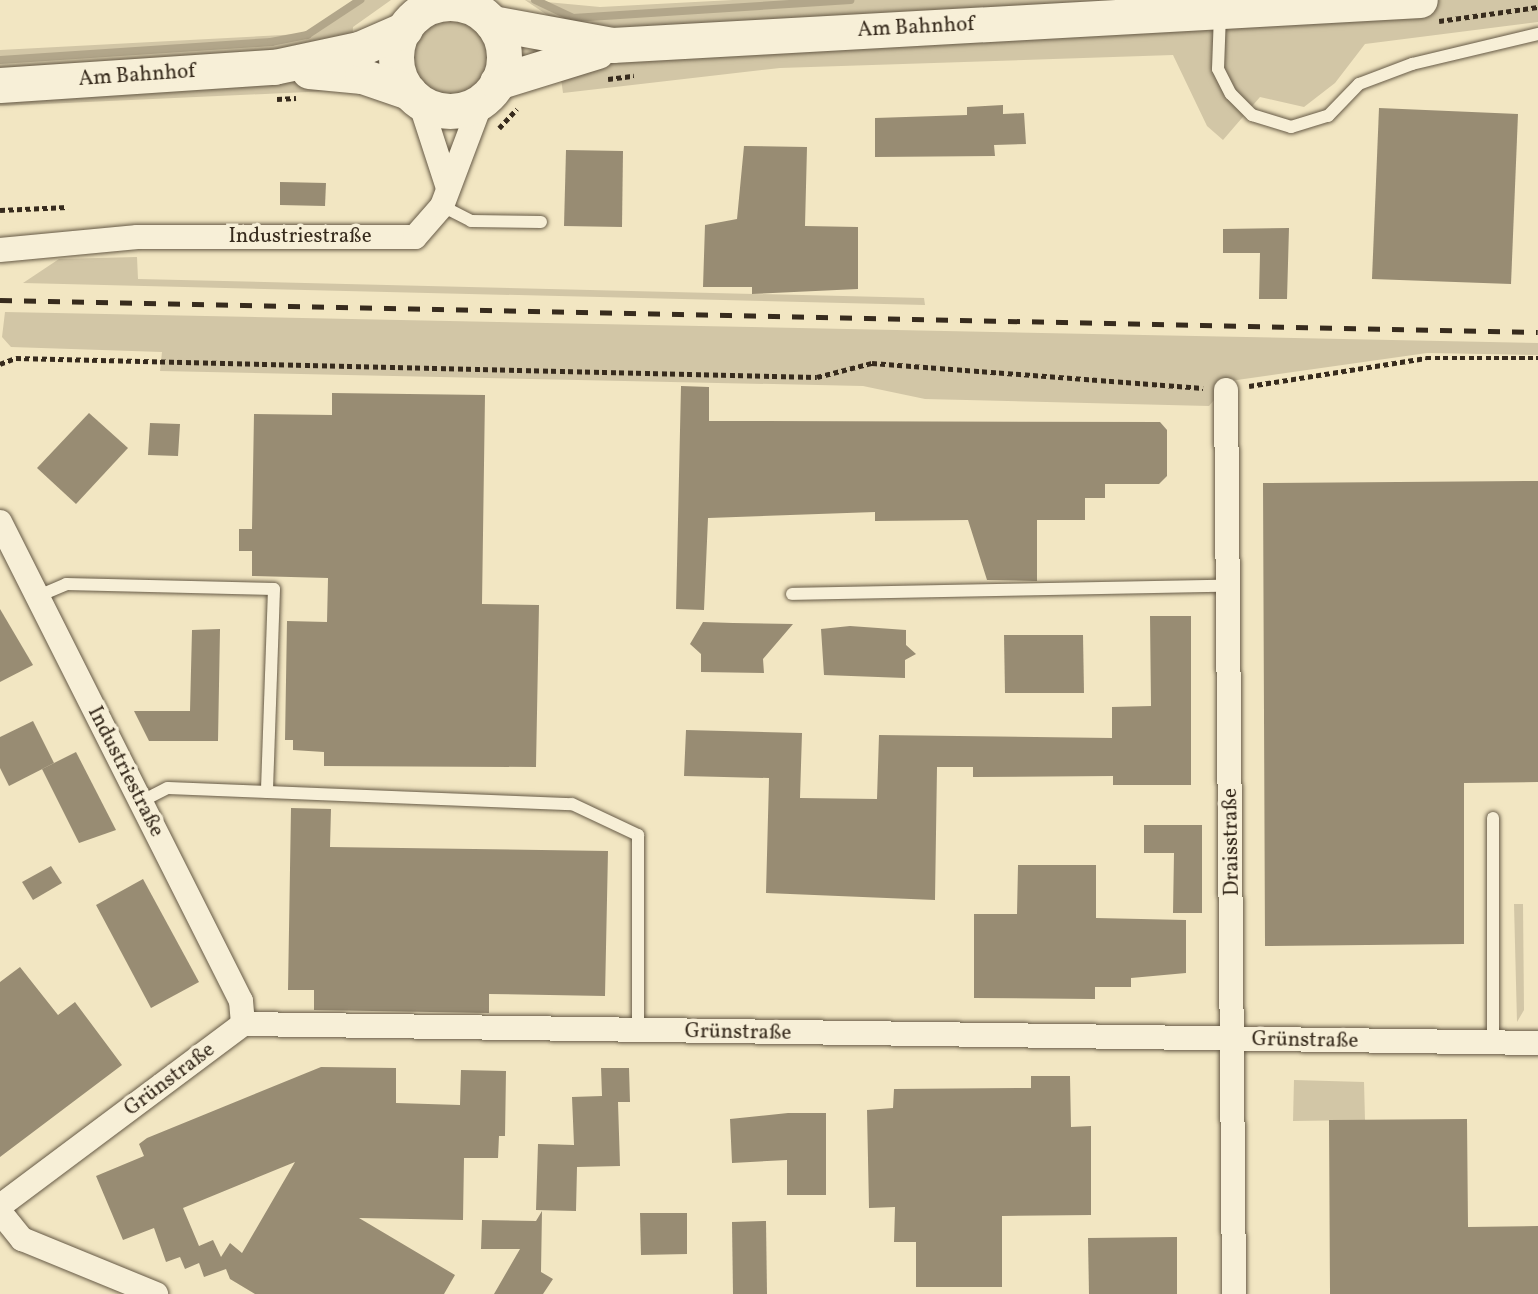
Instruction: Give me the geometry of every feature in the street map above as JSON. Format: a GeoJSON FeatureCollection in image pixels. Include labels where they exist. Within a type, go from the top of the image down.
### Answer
{"type":"FeatureCollection","features":[{"type":"Feature","properties":{"kind":"main road","name":"Am Bahnhof"},"geometry":{"type":"LineString","coordinates":[[0,85],[270,83],[362,76],[454,111],[490,91],[612,45],[1221,5],[1420,0]]}},
{"type":"Feature","properties":{"kind":"main road","name":"Am Bahnhof"},"geometry":{"type":"LineString","coordinates":[[270,83],[359,49],[420,12],[444,4],[479,10],[612,45]]}},
{"type":"Feature","properties":{"kind":"main road"},"geometry":{"type":"LineString","coordinates":[[479,10],[504,57],[490,91]]}},
{"type":"Feature","properties":{"kind":"main road"},"geometry":{"type":"LineString","coordinates":[[415,97],[397,63],[420,12]]}},
{"type":"Feature","properties":{"kind":"street","name":"Industriestraße"},"geometry":{"type":"LineString","coordinates":[[0,250],[137,237],[415,237],[445,197],[490,91]]}},
{"type":"Feature","properties":{"kind":"street"},"geometry":{"type":"LineString","coordinates":[[415,97],[445,197]]}},
{"type":"Feature","properties":{"kind":"street","name":"Draisstraße"},"geometry":{"type":"LineString","coordinates":[[1226,390],[1235,1040],[1234,1294]]}},
{"type":"Feature","properties":{"kind":"street","name":"Industriestraße"},"geometry":{"type":"LineString","coordinates":[[0,522],[241,1000],[243,1024]]}},
{"type":"Feature","properties":{"kind":"street","name":"Grünstraße"},"geometry":{"type":"LineString","coordinates":[[0,1206],[243,1024],[638,1032],[1538,1043]]}},
{"type":"Feature","properties":{"kind":"street"},"geometry":{"type":"LineString","coordinates":[[0,1212],[22,1239],[156,1294]]}},
{"type":"Feature","properties":{"kind":"lane"},"geometry":{"type":"LineString","coordinates":[[1221,5],[1218,69],[1231,94],[1252,115],[1291,127],[1328,116],[1359,84],[1412,64],[1538,34]]}},
{"type":"Feature","properties":{"kind":"lane"},"geometry":{"type":"LineString","coordinates":[[445,197],[471,221],[541,222]]}},
{"type":"Feature","properties":{"kind":"lane"},"geometry":{"type":"LineString","coordinates":[[36,597],[66,584],[274,589],[267,792]]}},
{"type":"Feature","properties":{"kind":"lane"},"geometry":{"type":"LineString","coordinates":[[792,594],[1227,586]]}},
{"type":"Feature","properties":{"kind":"lane"},"geometry":{"type":"LineString","coordinates":[[140,802],[168,788],[572,804],[638,835],[638,1032]]}},
{"type":"Feature","properties":{"kind":"lane"},"geometry":{"type":"LineString","coordinates":[[1493,818],[1493,1044]]}},
{"type":"Feature","properties":{"kind":"path"},"geometry":{"type":"LineString","coordinates":[[270,83],[307,98]]}},
{"type":"Feature","properties":{"kind":"path"},"geometry":{"type":"LineString","coordinates":[[0,209],[68,207]]}},
{"type":"Feature","properties":{"kind":"path"},"geometry":{"type":"LineString","coordinates":[[0,364],[16,358],[817,377],[872,363],[1226,390],[1426,358],[1538,358]]}},
{"type":"Feature","properties":{"kind":"shaded area"},"geometry":{"type":"Polygon","coordinates":[[[357,0],[391,0],[353,27],[352,41],[280,55],[0,72],[0,50],[302,34],[357,0]]]}},
{"type":"Feature","properties":{"kind":"shaded area"},"geometry":{"type":"Polygon","coordinates":[[[525,0],[600,7],[733,0],[1538,0],[1538,22],[1365,44],[1335,83],[1304,107],[1260,97],[1223,140],[1207,126],[1173,55],[780,68],[563,93],[553,19],[525,0]]]}},
{"type":"Feature","properties":{"kind":"shaded area"},"geometry":{"type":"Polygon","coordinates":[[[443,15],[459,15],[474,22],[485,33],[492,48],[489,72],[480,85],[459,97],[443,97],[428,90],[417,79],[410,64],[410,48],[417,33],[428,22],[443,15]]]}},
{"type":"Feature","properties":{"kind":"shaded area"},"geometry":{"type":"Polygon","coordinates":[[[295,79],[351,90],[0,106],[0,97],[295,79]]]}},
{"type":"Feature","properties":{"kind":"shaded area"},"geometry":{"type":"Polygon","coordinates":[[[137,257],[138,279],[924,298],[925,305],[23,283],[59,259],[137,257]]]}},
{"type":"Feature","properties":{"kind":"shaded area"},"geometry":{"type":"Polygon","coordinates":[[[5,312],[1538,343],[1538,355],[1427,353],[1230,381],[1209,406],[925,399],[863,386],[160,371],[162,352],[11,347],[2,337],[5,312]]]}},
{"type":"Feature","properties":{"kind":"shaded area"},"geometry":{"type":"Polygon","coordinates":[[[1514,904],[1523,904],[1524,1010],[1517,1022],[1514,904]]]}},
{"type":"Feature","properties":{"kind":"shaded area"},"geometry":{"type":"Polygon","coordinates":[[[1294,1080],[1364,1082],[1365,1120],[1293,1121],[1294,1080]]]}},
{"type":"Feature","properties":{"kind":"building"},"geometry":{"type":"Polygon","coordinates":[[[1003,105],[1003,114],[1024,113],[1026,144],[994,145],[995,156],[875,157],[875,118],[967,115],[967,107],[1003,105]]]}},
{"type":"Feature","properties":{"kind":"building"},"geometry":{"type":"Polygon","coordinates":[[[1379,108],[1518,114],[1511,284],[1372,279],[1379,108]]]}},
{"type":"Feature","properties":{"kind":"building"},"geometry":{"type":"Polygon","coordinates":[[[744,146],[807,147],[805,226],[858,227],[858,289],[752,294],[752,287],[703,287],[705,225],[737,219],[744,146]]]}},
{"type":"Feature","properties":{"kind":"building"},"geometry":{"type":"Polygon","coordinates":[[[566,150],[623,151],[622,227],[564,226],[566,150]]]}},
{"type":"Feature","properties":{"kind":"building"},"geometry":{"type":"Polygon","coordinates":[[[280,182],[326,183],[325,206],[280,205],[280,182]]]}},
{"type":"Feature","properties":{"kind":"building"},"geometry":{"type":"Polygon","coordinates":[[[1289,228],[1287,299],[1259,299],[1260,253],[1223,253],[1223,229],[1289,228]]]}},
{"type":"Feature","properties":{"kind":"building"},"geometry":{"type":"Polygon","coordinates":[[[681,386],[709,387],[709,421],[1160,422],[1167,430],[1167,476],[1159,484],[1105,484],[1105,498],[1085,498],[1085,520],[1037,520],[1037,581],[987,580],[968,520],[875,521],[875,512],[708,518],[704,610],[676,609],[681,386]]]}},
{"type":"Feature","properties":{"kind":"building"},"geometry":{"type":"Polygon","coordinates":[[[332,393],[485,395],[482,604],[539,605],[536,767],[324,766],[324,752],[293,750],[293,740],[285,740],[287,621],[327,622],[328,578],[252,576],[252,551],[239,551],[239,529],[252,529],[254,414],[332,415],[332,393]]]}},
{"type":"Feature","properties":{"kind":"building"},"geometry":{"type":"Polygon","coordinates":[[[89,413],[128,448],[76,504],[37,468],[89,413]]]}},
{"type":"Feature","properties":{"kind":"building"},"geometry":{"type":"Polygon","coordinates":[[[150,423],[180,424],[178,456],[148,455],[150,423]]]}},
{"type":"Feature","properties":{"kind":"building"},"geometry":{"type":"Polygon","coordinates":[[[1538,481],[1538,782],[1464,783],[1464,944],[1265,946],[1263,483],[1538,481]]]}},
{"type":"Feature","properties":{"kind":"building"},"geometry":{"type":"Polygon","coordinates":[[[0,609],[33,665],[0,682],[0,609]]]}},
{"type":"Feature","properties":{"kind":"building"},"geometry":{"type":"Polygon","coordinates":[[[1150,616],[1191,616],[1191,785],[1113,785],[1113,776],[973,777],[973,767],[937,767],[935,900],[766,893],[769,778],[684,776],[686,730],[802,733],[800,798],[877,799],[879,735],[1112,738],[1112,707],[1151,706],[1150,616]]]}},
{"type":"Feature","properties":{"kind":"building"},"geometry":{"type":"Polygon","coordinates":[[[703,622],[793,624],[763,659],[764,673],[701,672],[701,654],[690,644],[703,622]]]}},
{"type":"Feature","properties":{"kind":"building"},"geometry":{"type":"Polygon","coordinates":[[[850,626],[906,630],[906,645],[916,654],[905,660],[905,678],[824,675],[821,629],[850,626]]]}},
{"type":"Feature","properties":{"kind":"building"},"geometry":{"type":"Polygon","coordinates":[[[220,629],[218,741],[149,741],[134,711],[190,711],[192,630],[220,629]]]}},
{"type":"Feature","properties":{"kind":"building"},"geometry":{"type":"Polygon","coordinates":[[[1004,635],[1083,635],[1084,693],[1005,693],[1004,635]]]}},
{"type":"Feature","properties":{"kind":"building"},"geometry":{"type":"Polygon","coordinates":[[[33,721],[54,763],[9,786],[0,768],[0,737],[33,721]]]}},
{"type":"Feature","properties":{"kind":"building"},"geometry":{"type":"Polygon","coordinates":[[[76,752],[116,830],[79,843],[42,769],[76,752]]]}},
{"type":"Feature","properties":{"kind":"building"},"geometry":{"type":"Polygon","coordinates":[[[291,808],[331,809],[330,847],[608,851],[605,996],[489,994],[489,1013],[314,1010],[314,990],[288,990],[291,808]]]}},
{"type":"Feature","properties":{"kind":"building"},"geometry":{"type":"Polygon","coordinates":[[[1144,825],[1202,825],[1202,913],[1173,913],[1174,853],[1144,853],[1144,825]]]}},
{"type":"Feature","properties":{"kind":"building"},"geometry":{"type":"Polygon","coordinates":[[[1018,865],[1096,865],[1096,918],[1186,920],[1186,973],[1131,978],[1131,987],[1095,987],[1095,999],[974,998],[974,914],[1017,914],[1018,865]]]}},
{"type":"Feature","properties":{"kind":"building"},"geometry":{"type":"Polygon","coordinates":[[[51,866],[62,883],[33,900],[22,882],[51,866]]]}},
{"type":"Feature","properties":{"kind":"building"},"geometry":{"type":"Polygon","coordinates":[[[143,879],[199,982],[151,1008],[96,905],[143,879]]]}},
{"type":"Feature","properties":{"kind":"building"},"geometry":{"type":"Polygon","coordinates":[[[20,967],[58,1015],[75,1002],[122,1065],[0,1157],[0,982],[20,967]]]}},
{"type":"Feature","properties":{"kind":"building"},"geometry":{"type":"Polygon","coordinates":[[[321,1067],[396,1068],[396,1103],[460,1105],[461,1070],[506,1071],[505,1136],[499,1136],[498,1158],[464,1158],[463,1220],[359,1218],[455,1275],[444,1294],[255,1294],[230,1279],[226,1269],[204,1277],[199,1263],[185,1269],[180,1257],[166,1262],[154,1228],[123,1240],[96,1176],[144,1156],[139,1144],[147,1138],[321,1067]],[[295,1162],[183,1208],[199,1246],[213,1240],[221,1257],[230,1243],[242,1253],[295,1162]]]}},
{"type":"Feature","properties":{"kind":"building"},"geometry":{"type":"Polygon","coordinates":[[[601,1068],[629,1068],[630,1102],[618,1102],[620,1166],[577,1167],[576,1211],[536,1210],[538,1144],[574,1145],[572,1097],[602,1096],[601,1068]]]}},
{"type":"Feature","properties":{"kind":"building"},"geometry":{"type":"Polygon","coordinates":[[[1031,1076],[1070,1076],[1071,1127],[1091,1126],[1091,1215],[1002,1216],[1002,1287],[916,1287],[916,1242],[894,1242],[895,1207],[869,1208],[867,1110],[893,1108],[894,1089],[1031,1088],[1031,1076]]]}},
{"type":"Feature","properties":{"kind":"building"},"geometry":{"type":"Polygon","coordinates":[[[788,1113],[826,1113],[826,1195],[787,1195],[787,1160],[732,1163],[730,1119],[788,1113]]]}},
{"type":"Feature","properties":{"kind":"building"},"geometry":{"type":"Polygon","coordinates":[[[1467,1119],[1468,1227],[1538,1226],[1538,1294],[1330,1294],[1329,1120],[1467,1119]]]}},
{"type":"Feature","properties":{"kind":"building"},"geometry":{"type":"Polygon","coordinates":[[[542,1211],[541,1272],[553,1279],[543,1294],[494,1294],[520,1249],[481,1249],[482,1220],[536,1221],[542,1211]]]}},
{"type":"Feature","properties":{"kind":"building"},"geometry":{"type":"Polygon","coordinates":[[[640,1213],[687,1213],[687,1254],[641,1255],[640,1213]]]}},
{"type":"Feature","properties":{"kind":"building"},"geometry":{"type":"Polygon","coordinates":[[[766,1221],[767,1294],[733,1294],[732,1222],[766,1221]]]}},
{"type":"Feature","properties":{"kind":"building"},"geometry":{"type":"Polygon","coordinates":[[[1177,1237],[1177,1294],[1089,1294],[1088,1238],[1177,1237]]]}},
{"type":"Feature","properties":{"kind":"waterway"},"geometry":{"type":"LineString","coordinates":[[0,60],[271,42],[307,35],[360,0]]}},
{"type":"Feature","properties":{"kind":"waterway"},"geometry":{"type":"LineString","coordinates":[[535,0],[573,18],[850,0]]}},
{"type":"Feature","properties":{"kind":"railway"},"geometry":{"type":"LineString","coordinates":[[0,300],[1538,332]]}}]}
